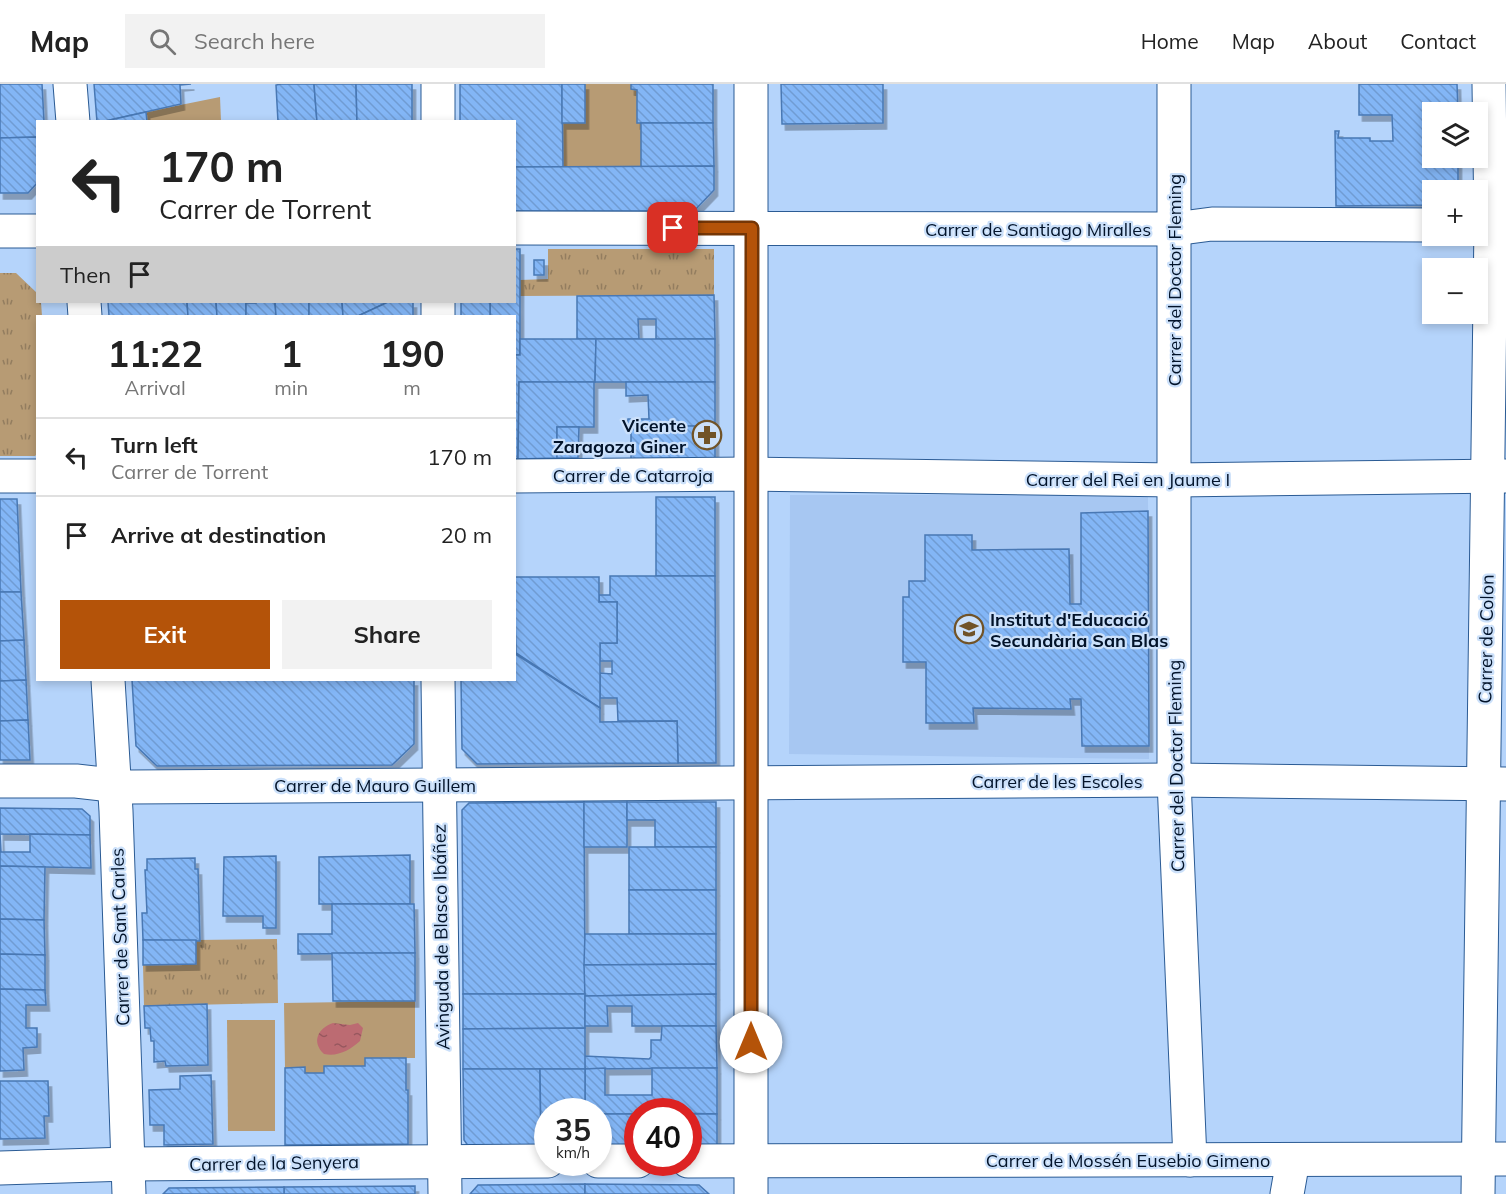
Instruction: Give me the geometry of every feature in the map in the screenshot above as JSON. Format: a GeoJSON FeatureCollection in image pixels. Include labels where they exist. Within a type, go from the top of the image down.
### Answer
{"type":"FeatureCollection","features":[{"type":"Feature","properties":{"kind":"street"},"geometry":{"type":"LineString","coordinates":[[70,84],[73,120]]}},
{"type":"Feature","properties":{"kind":"street"},"geometry":{"type":"LineString","coordinates":[[438,84],[438,120]]}},
{"type":"Feature","properties":{"kind":"street"},"geometry":{"type":"LineString","coordinates":[[751,84],[751,1194]]}},
{"type":"Feature","properties":{"kind":"street","name":"Carrer del Doctor Fleming"},"geometry":{"type":"LineString","coordinates":[[1174,84],[1174,780],[1190,1160]]}},
{"type":"Feature","properties":{"kind":"street","name":"Carrer de Colon"},"geometry":{"type":"LineString","coordinates":[[1478,1194],[1492,1159],[1497,476],[1489,84]]}},
{"type":"Feature","properties":{"kind":"street","name":"Carrer de Santiago Miralles"},"geometry":{"type":"LineString","coordinates":[[516,228],[1174,229],[1212,224],[1422,225]]}},
{"type":"Feature","properties":{"kind":"street"},"geometry":{"type":"LineString","coordinates":[[0,231],[36,231]]}},
{"type":"Feature","properties":{"kind":"street","name":"Carrer del Rei en Jaume I"},"geometry":{"type":"LineString","coordinates":[[751,474],[1175,480],[1497,476]]}},
{"type":"Feature","properties":{"kind":"street","name":"Carrer de Catarroja"},"geometry":{"type":"LineString","coordinates":[[516,476],[751,474]]}},
{"type":"Feature","properties":{"kind":"street"},"geometry":{"type":"LineString","coordinates":[[0,476],[36,476]]}},
{"type":"Feature","properties":{"kind":"street","name":"Carrer de Sant Carles"},"geometry":{"type":"LineString","coordinates":[[108,681],[115,785],[129,1179]]}},
{"type":"Feature","properties":{"kind":"street","name":"Avinguda de Blasco Ibáñez"},"geometry":{"type":"LineString","coordinates":[[438,681],[445,1194]]}},
{"type":"Feature","properties":{"kind":"street","name":"Carrer de les Escoles"},"geometry":{"type":"LineString","coordinates":[[751,782],[1174,780],[1495,784]]}},
{"type":"Feature","properties":{"kind":"street","name":"Carrer de Mauro Guillem"},"geometry":{"type":"LineString","coordinates":[[0,781],[76,781],[129,787],[751,782]]}},
{"type":"Feature","properties":{"kind":"street","name":"Carrer de Mossén Eusebio Gimeno"},"geometry":{"type":"LineString","coordinates":[[751,1161],[1492,1159]]}},
{"type":"Feature","properties":{"kind":"street"},"geometry":{"type":"LineString","coordinates":[[1287,1194],[1293,1160]]}},
{"type":"Feature","properties":{"kind":"street","name":"Carrer de la Senyera"},"geometry":{"type":"LineString","coordinates":[[0,1168],[129,1179],[445,1161],[534,1161]]}},
{"type":"Feature","properties":{"kind":"street"},"geometry":{"type":"LineString","coordinates":[[702,1161],[751,1161]]}},
{"type":"Feature","properties":{"kind":"shaded area","name":"Institut d'Educació Secundària San Blas"},"geometry":{"type":"Polygon","coordinates":[[[790,495],[1148,495],[1149,759],[789,754],[790,495]]]}},
{"type":"Feature","properties":{"kind":"green space"},"geometry":{"type":"Polygon","coordinates":[[[585,84],[631,84],[631,89],[637,90],[637,123],[641,123],[641,167],[563,167],[562,123],[585,123],[585,84]]]}},
{"type":"Feature","properties":{"kind":"green space"},"geometry":{"type":"Polygon","coordinates":[[[220,97],[221,120],[147,120],[146,112],[220,97]]]}},
{"type":"Feature","properties":{"kind":"green space"},"geometry":{"type":"Polygon","coordinates":[[[548,249],[714,249],[714,295],[520,296],[520,280],[548,279],[548,249]]]}},
{"type":"Feature","properties":{"kind":"green space"},"geometry":{"type":"Polygon","coordinates":[[[0,273],[16,273],[36,292],[36,303],[41,303],[42,315],[36,315],[36,455],[0,456],[0,273]]]}},
{"type":"Feature","properties":{"kind":"green space"},"geometry":{"type":"Polygon","coordinates":[[[277,939],[278,1003],[144,1006],[143,965],[196,964],[196,940],[277,939]]]}},
{"type":"Feature","properties":{"kind":"green space"},"geometry":{"type":"Polygon","coordinates":[[[415,1001],[415,1058],[365,1058],[365,1066],[324,1066],[324,1073],[305,1073],[304,1067],[285,1068],[284,1003],[415,1001]]]}},
{"type":"Feature","properties":{"kind":"green space"},"geometry":{"type":"Polygon","coordinates":[[[227,1020],[275,1020],[275,1131],[228,1131],[227,1020]]]}},
{"type":"Feature","properties":{"kind":"water"},"geometry":{"type":"Polygon","coordinates":[[[333,1023],[350,1025],[358,1023],[363,1028],[360,1041],[344,1052],[324,1054],[318,1045],[318,1036],[323,1028],[333,1023]]]}},
{"type":"Feature","properties":{"kind":"building"},"geometry":{"type":"Polygon","coordinates":[[[0,84],[42,84],[44,120],[36,120],[36,137],[0,138],[0,84]]]}},
{"type":"Feature","properties":{"kind":"building"},"geometry":{"type":"Polygon","coordinates":[[[94,84],[191,84],[180,85],[181,104],[110,120],[97,120],[94,84]]]}},
{"type":"Feature","properties":{"kind":"building"},"geometry":{"type":"Polygon","coordinates":[[[314,84],[317,120],[278,120],[276,85],[314,84]]]}},
{"type":"Feature","properties":{"kind":"building"},"geometry":{"type":"Polygon","coordinates":[[[314,84],[356,84],[357,120],[317,120],[314,84]]]}},
{"type":"Feature","properties":{"kind":"building"},"geometry":{"type":"Polygon","coordinates":[[[356,84],[412,84],[412,120],[357,120],[356,84]]]}},
{"type":"Feature","properties":{"kind":"building"},"geometry":{"type":"Polygon","coordinates":[[[460,84],[562,84],[563,167],[516,167],[516,120],[460,120],[460,84]]]}},
{"type":"Feature","properties":{"kind":"building"},"geometry":{"type":"Polygon","coordinates":[[[562,84],[585,84],[585,123],[562,123],[562,84]]]}},
{"type":"Feature","properties":{"kind":"building"},"geometry":{"type":"Polygon","coordinates":[[[631,84],[713,84],[713,123],[637,123],[637,90],[631,89],[631,84]]]}},
{"type":"Feature","properties":{"kind":"building"},"geometry":{"type":"Polygon","coordinates":[[[781,84],[883,84],[883,123],[782,124],[781,84]]]}},
{"type":"Feature","properties":{"kind":"building"},"geometry":{"type":"Polygon","coordinates":[[[1359,84],[1457,84],[1458,102],[1422,102],[1422,168],[1458,168],[1458,180],[1422,180],[1422,205],[1336,206],[1335,131],[1339,131],[1338,138],[1393,141],[1392,115],[1359,115],[1359,84]]]}},
{"type":"Feature","properties":{"kind":"building"},"geometry":{"type":"Polygon","coordinates":[[[146,112],[147,120],[110,120],[146,112]]]}},
{"type":"Feature","properties":{"kind":"building"},"geometry":{"type":"Polygon","coordinates":[[[641,123],[713,123],[714,166],[641,167],[641,123]]]}},
{"type":"Feature","properties":{"kind":"building"},"geometry":{"type":"Polygon","coordinates":[[[36,137],[36,184],[28,193],[0,193],[0,138],[36,137]]]}},
{"type":"Feature","properties":{"kind":"building"},"geometry":{"type":"Polygon","coordinates":[[[714,166],[714,190],[694,211],[516,211],[516,167],[714,166]]]}},
{"type":"Feature","properties":{"kind":"building"},"geometry":{"type":"Polygon","coordinates":[[[516,249],[520,249],[520,355],[516,355],[516,315],[490,315],[490,303],[516,303],[516,249]]]}},
{"type":"Feature","properties":{"kind":"building"},"geometry":{"type":"Polygon","coordinates":[[[534,260],[544,260],[544,275],[534,275],[534,260]]]}},
{"type":"Feature","properties":{"kind":"building"},"geometry":{"type":"Polygon","coordinates":[[[714,295],[715,339],[656,339],[656,319],[638,319],[639,339],[577,339],[577,296],[714,295]]]}},
{"type":"Feature","properties":{"kind":"building"},"geometry":{"type":"Polygon","coordinates":[[[108,303],[187,303],[188,315],[109,315],[108,303]]]}},
{"type":"Feature","properties":{"kind":"building"},"geometry":{"type":"Polygon","coordinates":[[[187,303],[216,303],[217,315],[188,315],[187,303]]]}},
{"type":"Feature","properties":{"kind":"building"},"geometry":{"type":"Polygon","coordinates":[[[216,303],[246,303],[246,315],[217,315],[216,303]]]}},
{"type":"Feature","properties":{"kind":"building"},"geometry":{"type":"Polygon","coordinates":[[[246,303],[275,303],[276,315],[246,315],[246,303]]]}},
{"type":"Feature","properties":{"kind":"building"},"geometry":{"type":"Polygon","coordinates":[[[275,303],[309,303],[309,315],[276,315],[275,303]]]}},
{"type":"Feature","properties":{"kind":"building"},"geometry":{"type":"Polygon","coordinates":[[[309,303],[342,303],[343,315],[309,315],[309,303]]]}},
{"type":"Feature","properties":{"kind":"building"},"geometry":{"type":"Polygon","coordinates":[[[342,303],[386,303],[360,315],[343,315],[342,303]]]}},
{"type":"Feature","properties":{"kind":"building"},"geometry":{"type":"Polygon","coordinates":[[[386,303],[413,303],[413,315],[360,315],[386,303]]]}},
{"type":"Feature","properties":{"kind":"building"},"geometry":{"type":"Polygon","coordinates":[[[461,303],[490,303],[490,315],[461,315],[461,303]]]}},
{"type":"Feature","properties":{"kind":"building"},"geometry":{"type":"Polygon","coordinates":[[[520,339],[596,339],[595,382],[519,382],[518,459],[516,459],[516,355],[520,355],[520,339]]]}},
{"type":"Feature","properties":{"kind":"building"},"geometry":{"type":"Polygon","coordinates":[[[596,339],[715,339],[715,382],[595,382],[596,339]]]}},
{"type":"Feature","properties":{"kind":"building"},"geometry":{"type":"Polygon","coordinates":[[[519,382],[594,382],[594,427],[557,427],[557,458],[518,459],[519,382]]]}},
{"type":"Feature","properties":{"kind":"building"},"geometry":{"type":"Polygon","coordinates":[[[626,382],[715,382],[715,426],[627,427],[628,419],[649,419],[648,395],[626,396],[626,382]]]}},
{"type":"Feature","properties":{"kind":"building"},"geometry":{"type":"Polygon","coordinates":[[[631,426],[715,426],[715,458],[631,459],[631,426]]]}},
{"type":"Feature","properties":{"kind":"building"},"geometry":{"type":"Polygon","coordinates":[[[557,427],[579,427],[578,458],[557,458],[557,427]]]}},
{"type":"Feature","properties":{"kind":"building"},"geometry":{"type":"Polygon","coordinates":[[[656,497],[715,497],[715,576],[656,576],[656,497]]]}},
{"type":"Feature","properties":{"kind":"building"},"geometry":{"type":"Polygon","coordinates":[[[0,499],[17,499],[21,592],[0,592],[0,499]]]}},
{"type":"Feature","properties":{"kind":"building"},"geometry":{"type":"Polygon","coordinates":[[[1148,511],[1149,746],[1082,746],[1081,699],[1070,699],[1071,709],[973,708],[974,723],[926,723],[926,662],[903,662],[903,597],[909,597],[909,581],[925,581],[925,535],[972,535],[972,550],[1069,549],[1070,604],[1081,604],[1081,513],[1148,511]]]}},
{"type":"Feature","properties":{"kind":"building"},"geometry":{"type":"Polygon","coordinates":[[[610,576],[715,576],[716,763],[678,763],[677,721],[618,721],[617,698],[600,698],[600,673],[612,674],[612,661],[600,661],[600,643],[617,643],[617,602],[599,602],[599,595],[610,595],[610,576]]]}},
{"type":"Feature","properties":{"kind":"building"},"geometry":{"type":"Polygon","coordinates":[[[516,577],[599,577],[599,602],[617,602],[617,643],[600,643],[600,708],[516,653],[516,577]]]}},
{"type":"Feature","properties":{"kind":"building"},"geometry":{"type":"Polygon","coordinates":[[[0,592],[21,592],[24,640],[0,641],[0,592]]]}},
{"type":"Feature","properties":{"kind":"building"},"geometry":{"type":"Polygon","coordinates":[[[24,640],[26,680],[0,681],[0,641],[24,640]]]}},
{"type":"Feature","properties":{"kind":"building"},"geometry":{"type":"Polygon","coordinates":[[[516,654],[600,708],[600,722],[677,721],[678,763],[477,764],[462,749],[461,681],[516,681],[516,654]]]}},
{"type":"Feature","properties":{"kind":"building"},"geometry":{"type":"Polygon","coordinates":[[[26,680],[28,720],[0,721],[0,681],[26,680]]]}},
{"type":"Feature","properties":{"kind":"building"},"geometry":{"type":"Polygon","coordinates":[[[132,681],[414,681],[414,744],[392,765],[157,766],[136,746],[132,681]]]}},
{"type":"Feature","properties":{"kind":"building"},"geometry":{"type":"Polygon","coordinates":[[[28,720],[30,760],[0,760],[0,721],[28,720]]]}},
{"type":"Feature","properties":{"kind":"building"},"geometry":{"type":"Polygon","coordinates":[[[584,802],[585,994],[463,994],[462,810],[469,803],[584,802]]]}},
{"type":"Feature","properties":{"kind":"building"},"geometry":{"type":"Polygon","coordinates":[[[584,802],[627,802],[627,847],[584,847],[584,802]]]}},
{"type":"Feature","properties":{"kind":"building"},"geometry":{"type":"Polygon","coordinates":[[[627,802],[716,802],[716,847],[655,847],[655,820],[627,820],[627,802]]]}},
{"type":"Feature","properties":{"kind":"building"},"geometry":{"type":"Polygon","coordinates":[[[0,808],[82,809],[90,816],[90,835],[0,834],[0,808]]]}},
{"type":"Feature","properties":{"kind":"building"},"geometry":{"type":"Polygon","coordinates":[[[0,834],[1,852],[30,852],[30,834],[90,835],[91,868],[0,866],[0,834]]]}},
{"type":"Feature","properties":{"kind":"building"},"geometry":{"type":"Polygon","coordinates":[[[629,847],[716,847],[716,890],[629,890],[629,847]]]}},
{"type":"Feature","properties":{"kind":"building"},"geometry":{"type":"Polygon","coordinates":[[[410,855],[410,904],[319,904],[319,857],[410,855]]]}},
{"type":"Feature","properties":{"kind":"building"},"geometry":{"type":"Polygon","coordinates":[[[276,856],[276,928],[263,928],[263,916],[223,916],[224,857],[276,856]]]}},
{"type":"Feature","properties":{"kind":"building"},"geometry":{"type":"Polygon","coordinates":[[[195,858],[195,869],[198,869],[200,941],[143,940],[142,913],[147,913],[145,870],[147,870],[147,859],[195,858]]]}},
{"type":"Feature","properties":{"kind":"building"},"geometry":{"type":"Polygon","coordinates":[[[0,866],[45,867],[44,920],[0,919],[0,866]]]}},
{"type":"Feature","properties":{"kind":"building"},"geometry":{"type":"Polygon","coordinates":[[[629,890],[716,890],[716,934],[629,934],[629,890]]]}},
{"type":"Feature","properties":{"kind":"building"},"geometry":{"type":"Polygon","coordinates":[[[332,904],[414,904],[415,953],[298,954],[298,934],[332,934],[332,904]]]}},
{"type":"Feature","properties":{"kind":"building"},"geometry":{"type":"Polygon","coordinates":[[[0,919],[44,920],[45,955],[0,954],[0,919]]]}},
{"type":"Feature","properties":{"kind":"building"},"geometry":{"type":"Polygon","coordinates":[[[585,934],[716,934],[716,964],[584,965],[585,934]]]}},
{"type":"Feature","properties":{"kind":"building"},"geometry":{"type":"Polygon","coordinates":[[[143,940],[196,940],[196,964],[143,965],[143,940]]]}},
{"type":"Feature","properties":{"kind":"building"},"geometry":{"type":"Polygon","coordinates":[[[332,953],[415,953],[415,1001],[333,1001],[332,953]]]}},
{"type":"Feature","properties":{"kind":"building"},"geometry":{"type":"Polygon","coordinates":[[[0,954],[45,955],[45,990],[0,989],[0,954]]]}},
{"type":"Feature","properties":{"kind":"building"},"geometry":{"type":"Polygon","coordinates":[[[716,964],[716,994],[585,996],[584,965],[716,964]]]}},
{"type":"Feature","properties":{"kind":"building"},"geometry":{"type":"Polygon","coordinates":[[[0,989],[45,990],[46,1005],[26,1005],[26,1028],[37,1028],[37,1047],[23,1048],[24,1070],[0,1071],[0,989]]]}},
{"type":"Feature","properties":{"kind":"building"},"geometry":{"type":"Polygon","coordinates":[[[463,994],[585,994],[585,1028],[463,1029],[463,994]]]}},
{"type":"Feature","properties":{"kind":"building"},"geometry":{"type":"Polygon","coordinates":[[[716,994],[716,1026],[632,1026],[632,1006],[607,1006],[608,1026],[585,1026],[585,996],[716,994]]]}},
{"type":"Feature","properties":{"kind":"building"},"geometry":{"type":"Polygon","coordinates":[[[207,1004],[208,1065],[166,1066],[165,1061],[154,1062],[154,1041],[151,1041],[150,1028],[145,1028],[144,1006],[207,1004]]]}},
{"type":"Feature","properties":{"kind":"building"},"geometry":{"type":"Polygon","coordinates":[[[662,1026],[716,1026],[717,1068],[585,1069],[584,1056],[649,1059],[651,1040],[661,1040],[662,1026]]]}},
{"type":"Feature","properties":{"kind":"building"},"geometry":{"type":"Polygon","coordinates":[[[585,1028],[585,1069],[463,1069],[463,1029],[585,1028]]]}},
{"type":"Feature","properties":{"kind":"building"},"geometry":{"type":"Polygon","coordinates":[[[365,1058],[406,1058],[408,1144],[285,1145],[285,1068],[305,1067],[305,1073],[324,1073],[324,1066],[365,1066],[365,1058]]]}},
{"type":"Feature","properties":{"kind":"building"},"geometry":{"type":"Polygon","coordinates":[[[605,1068],[605,1095],[652,1095],[652,1068],[717,1068],[717,1114],[702,1114],[702,1098],[624,1098],[624,1114],[612,1114],[612,1098],[585,1098],[585,1069],[605,1068]]]}},
{"type":"Feature","properties":{"kind":"building"},"geometry":{"type":"Polygon","coordinates":[[[463,1069],[540,1069],[540,1098],[534,1098],[534,1147],[469,1147],[464,1140],[463,1069]]]}},
{"type":"Feature","properties":{"kind":"building"},"geometry":{"type":"Polygon","coordinates":[[[540,1069],[585,1069],[585,1098],[540,1098],[540,1069]]]}},
{"type":"Feature","properties":{"kind":"building"},"geometry":{"type":"Polygon","coordinates":[[[211,1075],[213,1144],[164,1145],[164,1125],[150,1125],[149,1090],[180,1089],[180,1076],[211,1075]]]}},
{"type":"Feature","properties":{"kind":"building"},"geometry":{"type":"Polygon","coordinates":[[[0,1081],[48,1081],[49,1116],[44,1116],[45,1138],[0,1139],[0,1081]]]}},
{"type":"Feature","properties":{"kind":"building"},"geometry":{"type":"Polygon","coordinates":[[[612,1114],[624,1114],[624,1146],[612,1146],[612,1114]]]}},
{"type":"Feature","properties":{"kind":"building"},"geometry":{"type":"Polygon","coordinates":[[[702,1114],[717,1114],[717,1146],[702,1146],[702,1114]]]}},
{"type":"Feature","properties":{"kind":"building"},"geometry":{"type":"Polygon","coordinates":[[[585,1184],[585,1194],[470,1194],[478,1185],[585,1184]]]}},
{"type":"Feature","properties":{"kind":"building"},"geometry":{"type":"Polygon","coordinates":[[[585,1184],[699,1185],[709,1194],[585,1194],[585,1184]]]}},
{"type":"Feature","properties":{"kind":"building"},"geometry":{"type":"Polygon","coordinates":[[[415,1186],[415,1194],[284,1194],[284,1187],[415,1186]]]}},
{"type":"Feature","properties":{"kind":"building"},"geometry":{"type":"Polygon","coordinates":[[[284,1187],[284,1194],[163,1194],[169,1188],[284,1187]]]}},
{"type":"Feature","properties":{"kind":"place","name":"Vicente Zaragoza Giner"},"geometry":{"type":"Point","coordinates":[707,435]}},
{"type":"Feature","properties":{"kind":"place","name":"Institut d'Educació Secundària San Blas"},"geometry":{"type":"Point","coordinates":[969,629]}},
{"type":"Feature","properties":{"kind":"route"},"geometry":{"type":"LineString","coordinates":[[673,228],[752,228],[751,1042]]}}]}
